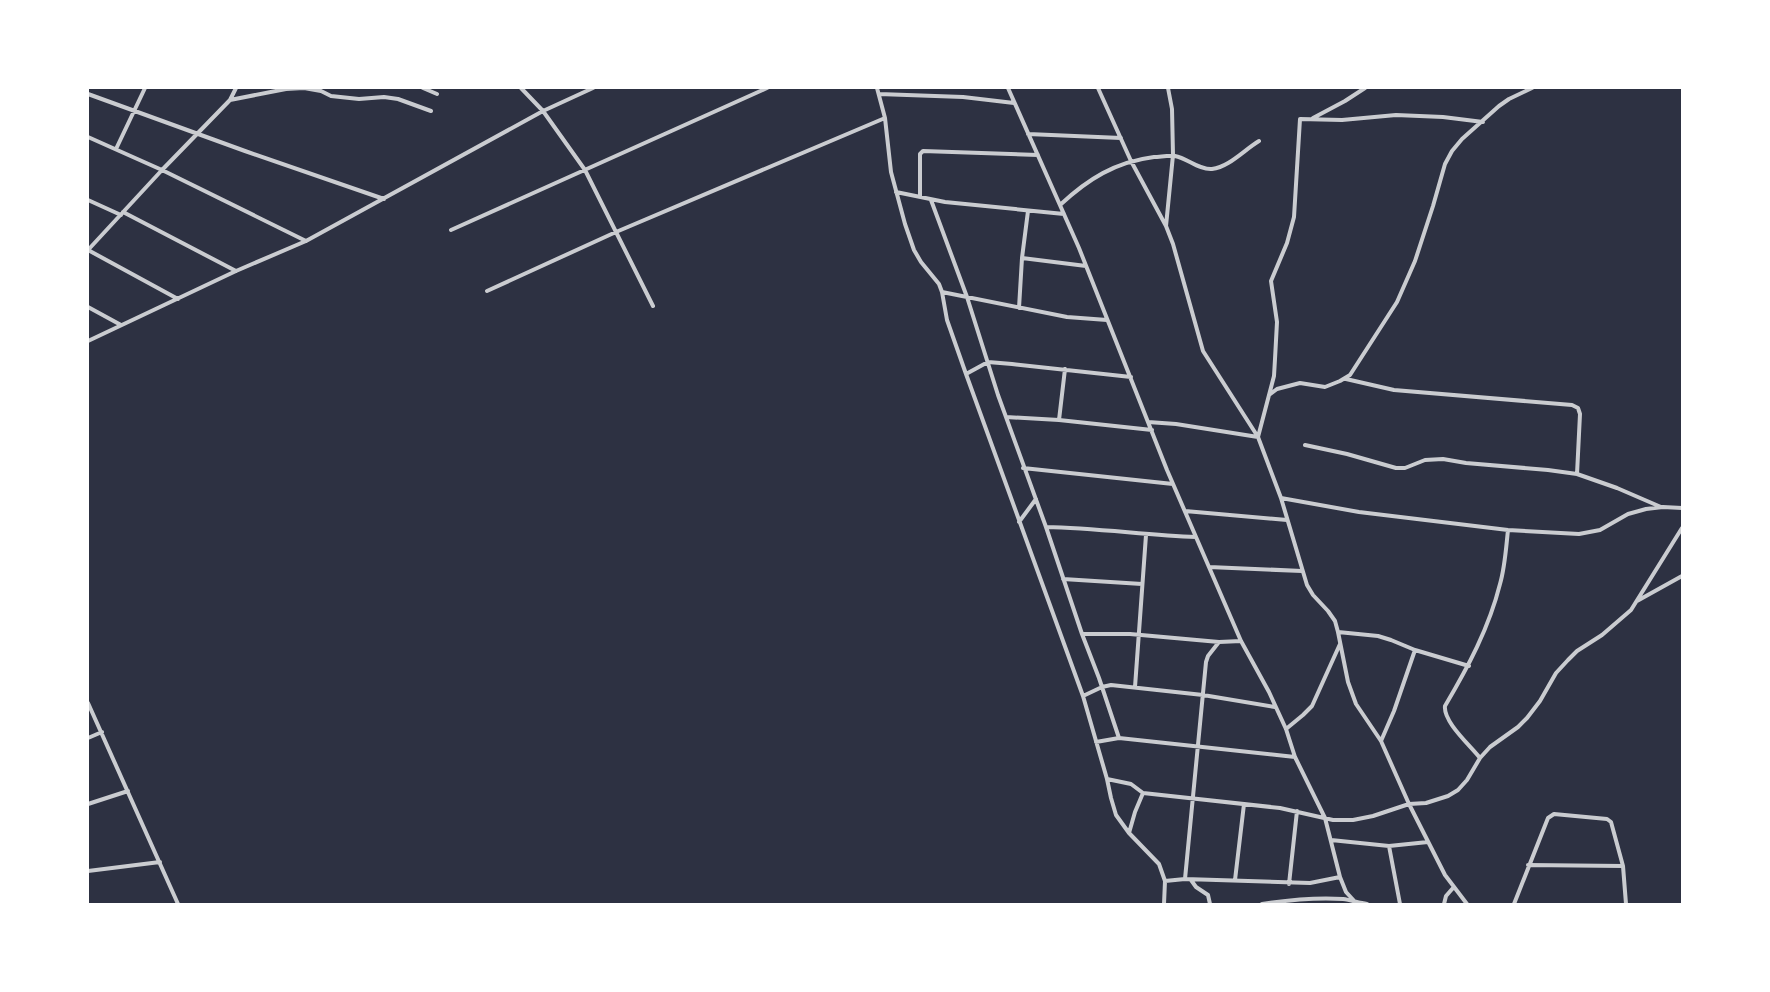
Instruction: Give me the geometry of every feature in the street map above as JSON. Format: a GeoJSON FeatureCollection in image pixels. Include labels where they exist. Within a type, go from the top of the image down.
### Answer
{"type":"FeatureCollection","features":[{"type":"Feature","properties":{"kind":"street"},"geometry":{"type":"LineString","coordinates":[[116,149],[145,88]]}},
{"type":"Feature","properties":{"kind":"street"},"geometry":{"type":"LineString","coordinates":[[178,299],[88,250],[162,170],[230,100],[236,88]]}},
{"type":"Feature","properties":{"kind":"street"},"geometry":{"type":"LineString","coordinates":[[230,100],[286,89],[304,88],[321,91],[331,96],[359,99],[384,97],[398,99],[431,111]]}},
{"type":"Feature","properties":{"kind":"street"},"geometry":{"type":"LineString","coordinates":[[423,88],[437,94]]}},
{"type":"Feature","properties":{"kind":"street"},"geometry":{"type":"LineString","coordinates":[[521,88],[543,111],[585,170],[653,306]]}},
{"type":"Feature","properties":{"kind":"street"},"geometry":{"type":"LineString","coordinates":[[88,340],[236,271],[306,241],[543,111],[593,88]]}},
{"type":"Feature","properties":{"kind":"street"},"geometry":{"type":"LineString","coordinates":[[451,230],[768,88]]}},
{"type":"Feature","properties":{"kind":"street"},"geometry":{"type":"LineString","coordinates":[[877,88],[885,118],[891,172],[914,250],[921,262],[939,284],[942,292],[948,320],[966,374],[1083,696],[1116,815],[1129,833],[1159,864],[1165,881],[1164,904]]}},
{"type":"Feature","properties":{"kind":"street"},"geometry":{"type":"LineString","coordinates":[[1008,88],[1086,266],[1196,538],[1241,641],[1286,729],[1295,757],[1325,818],[1340,877],[1346,892],[1356,903]]}},
{"type":"Feature","properties":{"kind":"street"},"geometry":{"type":"LineString","coordinates":[[1098,88],[1132,161],[1166,226],[1173,244],[1203,351],[1223,379],[1258,437],[1281,498],[1307,585],[1313,595],[1328,611],[1338,632],[1351,693],[1356,704],[1381,741],[1409,804],[1453,888],[1467,904]]}},
{"type":"Feature","properties":{"kind":"street"},"geometry":{"type":"LineString","coordinates":[[1166,226],[1173,155],[1172,109],[1168,88]]}},
{"type":"Feature","properties":{"kind":"street"},"geometry":{"type":"LineString","coordinates":[[1313,118],[1345,101],[1365,88]]}},
{"type":"Feature","properties":{"kind":"street"},"geometry":{"type":"LineString","coordinates":[[1268,395],[1277,389],[1300,383],[1325,387],[1346,379],[1350,375],[1397,302],[1415,261],[1434,206],[1445,164],[1452,151],[1462,139],[1483,122],[1490,113],[1504,102],[1532,88]]}},
{"type":"Feature","properties":{"kind":"street"},"geometry":{"type":"LineString","coordinates":[[88,94],[384,199]]}},
{"type":"Feature","properties":{"kind":"street"},"geometry":{"type":"LineString","coordinates":[[879,94],[963,97],[1014,103]]}},
{"type":"Feature","properties":{"kind":"street"},"geometry":{"type":"LineString","coordinates":[[1258,437],[1274,376],[1277,322],[1271,281],[1287,243],[1294,217],[1300,119],[1313,118],[1342,120],[1396,115],[1443,117],[1483,122]]}},
{"type":"Feature","properties":{"kind":"street"},"geometry":{"type":"LineString","coordinates":[[486,291],[616,232],[885,118]]}},
{"type":"Feature","properties":{"kind":"street"},"geometry":{"type":"LineString","coordinates":[[1028,134],[1121,138]]}},
{"type":"Feature","properties":{"kind":"street"},"geometry":{"type":"LineString","coordinates":[[88,137],[162,170],[306,241]]}},
{"type":"Feature","properties":{"kind":"street"},"geometry":{"type":"LineString","coordinates":[[1060,205],[1089,181],[1132,161],[1173,155],[1182,157],[1204,168],[1211,169],[1227,163],[1258,141]]}},
{"type":"Feature","properties":{"kind":"street"},"geometry":{"type":"LineString","coordinates":[[920,197],[920,154],[923,151],[1038,155]]}},
{"type":"Feature","properties":{"kind":"street"},"geometry":{"type":"LineString","coordinates":[[896,192],[930,200],[1064,214]]}},
{"type":"Feature","properties":{"kind":"street"},"geometry":{"type":"LineString","coordinates":[[88,200],[122,214],[236,271]]}},
{"type":"Feature","properties":{"kind":"street"},"geometry":{"type":"LineString","coordinates":[[930,200],[967,297],[1023,468],[1036,498],[1119,738]]}},
{"type":"Feature","properties":{"kind":"street"},"geometry":{"type":"LineString","coordinates":[[1019,308],[1022,258],[1028,211]]}},
{"type":"Feature","properties":{"kind":"street"},"geometry":{"type":"LineString","coordinates":[[1022,258],[1086,266]]}},
{"type":"Feature","properties":{"kind":"street"},"geometry":{"type":"LineString","coordinates":[[942,292],[1067,318],[1107,320]]}},
{"type":"Feature","properties":{"kind":"street"},"geometry":{"type":"LineString","coordinates":[[88,307],[121,325]]}},
{"type":"Feature","properties":{"kind":"street"},"geometry":{"type":"LineString","coordinates":[[966,374],[988,362],[1131,377]]}},
{"type":"Feature","properties":{"kind":"street"},"geometry":{"type":"LineString","coordinates":[[1059,420],[1065,369]]}},
{"type":"Feature","properties":{"kind":"street"},"geometry":{"type":"LineString","coordinates":[[1346,379],[1394,390],[1572,405],[1578,408],[1580,414],[1578,474]]}},
{"type":"Feature","properties":{"kind":"street"},"geometry":{"type":"LineString","coordinates":[[1006,417],[1059,420],[1152,430]]}},
{"type":"Feature","properties":{"kind":"street"},"geometry":{"type":"LineString","coordinates":[[1148,422],[1176,424],[1258,437]]}},
{"type":"Feature","properties":{"kind":"street"},"geometry":{"type":"LineString","coordinates":[[1305,445],[1347,454],[1396,468],[1405,468],[1425,460],[1443,459],[1466,463],[1578,474],[1617,488],[1662,507]]}},
{"type":"Feature","properties":{"kind":"street"},"geometry":{"type":"LineString","coordinates":[[1023,468],[1173,484]]}},
{"type":"Feature","properties":{"kind":"street"},"geometry":{"type":"LineString","coordinates":[[1019,522],[1036,498]]}},
{"type":"Feature","properties":{"kind":"street"},"geometry":{"type":"LineString","coordinates":[[1281,498],[1359,512],[1508,530],[1579,534],[1600,530],[1628,514],[1646,509],[1662,507],[1682,508]]}},
{"type":"Feature","properties":{"kind":"street"},"geometry":{"type":"LineString","coordinates":[[1185,511],[1287,520]]}},
{"type":"Feature","properties":{"kind":"street"},"geometry":{"type":"LineString","coordinates":[[1046,527],[1087,528],[1146,535],[1196,538]]}},
{"type":"Feature","properties":{"kind":"street"},"geometry":{"type":"LineString","coordinates":[[1107,779],[1131,784],[1143,793],[1194,797],[1296,811],[1325,818],[1353,820],[1373,816],[1409,804],[1426,803],[1448,796],[1458,790],[1467,780],[1480,758],[1490,747],[1518,727],[1527,718],[1540,701],[1556,673],[1572,655],[1622,619],[1631,610],[1682,528]]}},
{"type":"Feature","properties":{"kind":"street"},"geometry":{"type":"LineString","coordinates":[[1480,758],[1452,726],[1445,711],[1445,706],[1469,666],[1484,633],[1500,584],[1508,530]]}},
{"type":"Feature","properties":{"kind":"street"},"geometry":{"type":"LineString","coordinates":[[1135,687],[1146,535]]}},
{"type":"Feature","properties":{"kind":"street"},"geometry":{"type":"LineString","coordinates":[[1209,567],[1302,571]]}},
{"type":"Feature","properties":{"kind":"street"},"geometry":{"type":"LineString","coordinates":[[1637,601],[1682,576]]}},
{"type":"Feature","properties":{"kind":"street"},"geometry":{"type":"LineString","coordinates":[[1063,578],[1142,584]]}},
{"type":"Feature","properties":{"kind":"street"},"geometry":{"type":"LineString","coordinates":[[1338,632],[1378,636],[1415,650],[1469,666]]}},
{"type":"Feature","properties":{"kind":"street"},"geometry":{"type":"LineString","coordinates":[[1082,634],[1138,635],[1219,642],[1241,641]]}},
{"type":"Feature","properties":{"kind":"street"},"geometry":{"type":"LineString","coordinates":[[1185,879],[1206,662],[1219,642]]}},
{"type":"Feature","properties":{"kind":"street"},"geometry":{"type":"LineString","coordinates":[[1286,729],[1304,715],[1312,706],[1340,643]]}},
{"type":"Feature","properties":{"kind":"street"},"geometry":{"type":"LineString","coordinates":[[1381,741],[1394,711],[1415,650]]}},
{"type":"Feature","properties":{"kind":"street"},"geometry":{"type":"LineString","coordinates":[[1083,696],[1102,687],[1111,685],[1203,695],[1275,707]]}},
{"type":"Feature","properties":{"kind":"street"},"geometry":{"type":"LineString","coordinates":[[88,703],[178,904]]}},
{"type":"Feature","properties":{"kind":"street"},"geometry":{"type":"LineString","coordinates":[[88,738],[102,732]]}},
{"type":"Feature","properties":{"kind":"street"},"geometry":{"type":"LineString","coordinates":[[1096,742],[1119,738],[1295,757]]}},
{"type":"Feature","properties":{"kind":"street"},"geometry":{"type":"LineString","coordinates":[[88,804],[128,791]]}},
{"type":"Feature","properties":{"kind":"street"},"geometry":{"type":"LineString","coordinates":[[1129,833],[1135,812],[1143,793]]}},
{"type":"Feature","properties":{"kind":"street"},"geometry":{"type":"LineString","coordinates":[[1235,880],[1244,804]]}},
{"type":"Feature","properties":{"kind":"street"},"geometry":{"type":"LineString","coordinates":[[1289,884],[1296,811]]}},
{"type":"Feature","properties":{"kind":"street"},"geometry":{"type":"LineString","coordinates":[[1514,904],[1528,865],[1548,818],[1554,814],[1609,821],[1613,826],[1622,866],[1626,904]]}},
{"type":"Feature","properties":{"kind":"street"},"geometry":{"type":"LineString","coordinates":[[1330,840],[1389,846],[1428,842]]}},
{"type":"Feature","properties":{"kind":"street"},"geometry":{"type":"LineString","coordinates":[[1389,846],[1400,904]]}},
{"type":"Feature","properties":{"kind":"street"},"geometry":{"type":"LineString","coordinates":[[88,871],[160,862]]}},
{"type":"Feature","properties":{"kind":"street"},"geometry":{"type":"LineString","coordinates":[[1528,865],[1622,866]]}},
{"type":"Feature","properties":{"kind":"street"},"geometry":{"type":"LineString","coordinates":[[1165,881],[1185,879],[1235,880],[1289,884],[1317,883],[1340,877]]}},
{"type":"Feature","properties":{"kind":"street"},"geometry":{"type":"LineString","coordinates":[[1191,880],[1196,887],[1208,895],[1210,904]]}},
{"type":"Feature","properties":{"kind":"street"},"geometry":{"type":"LineString","coordinates":[[1444,904],[1446,896],[1453,888]]}},
{"type":"Feature","properties":{"kind":"street"},"geometry":{"type":"LineString","coordinates":[[1262,904],[1288,900],[1310,902],[1343,899],[1356,903],[1367,904]]}}]}
